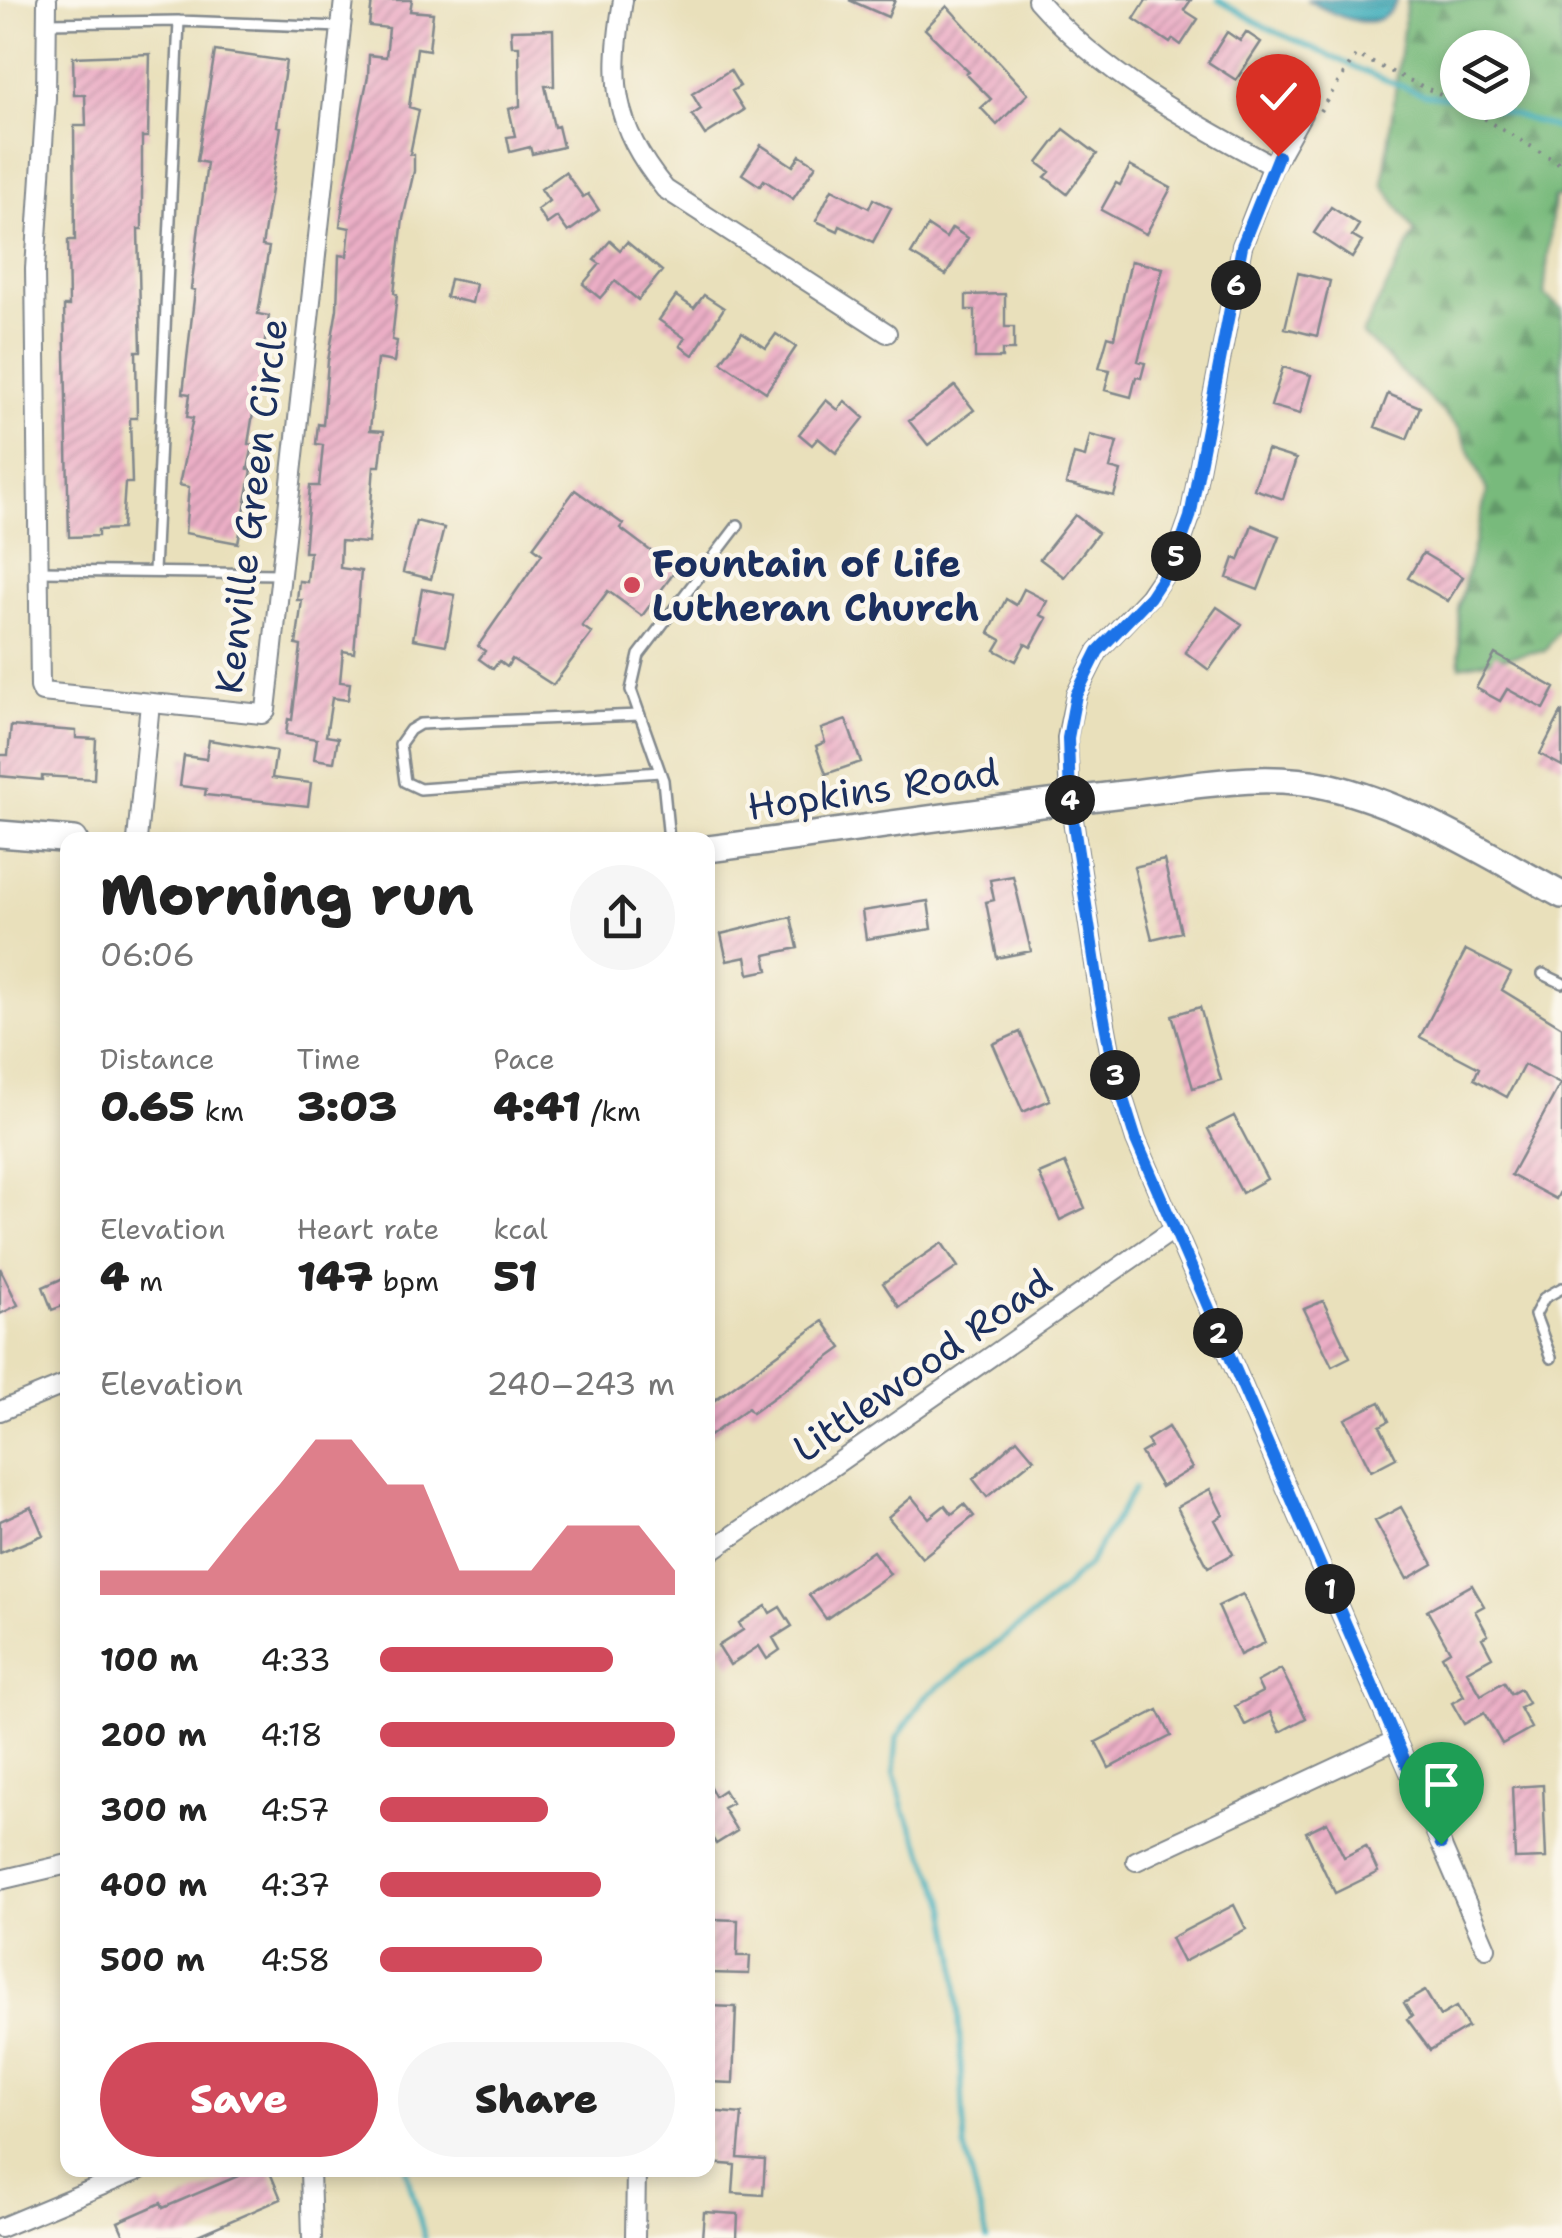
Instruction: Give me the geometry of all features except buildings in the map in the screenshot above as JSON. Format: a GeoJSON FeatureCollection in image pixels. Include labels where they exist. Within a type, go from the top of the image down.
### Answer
{"type":"FeatureCollection","features":[{"type":"Feature","properties":{"kind":"main road","name":"Hopkins Road"},"geometry":{"type":"LineString","coordinates":[[715,849],[1070,800],[1252,780],[1326,786],[1393,808],[1562,895]]}},
{"type":"Feature","properties":{"kind":"main road"},"geometry":{"type":"LineString","coordinates":[[0,834],[60,839]]}},
{"type":"Feature","properties":{"kind":"street","name":"Kenville Green Circle"},"geometry":{"type":"LineString","coordinates":[[46,0],[46,98],[35,269],[42,692],[262,714],[266,710],[344,0]]}},
{"type":"Feature","properties":{"kind":"street"},"geometry":{"type":"LineString","coordinates":[[622,0],[615,88],[624,124],[640,158],[665,189],[887,333]]}},
{"type":"Feature","properties":{"kind":"street"},"geometry":{"type":"LineString","coordinates":[[1037,0],[1096,56],[1161,104],[1273,166]]}},
{"type":"Feature","properties":{"kind":"street"},"geometry":{"type":"LineString","coordinates":[[1302,114],[1273,166],[1242,246],[1190,517],[1175,559],[1150,597],[1098,651],[1076,695],[1068,738],[1070,800],[1113,1067],[1136,1140],[1486,1948]]}},
{"type":"Feature","properties":{"kind":"street"},"geometry":{"type":"LineString","coordinates":[[139,832],[150,703]]}},
{"type":"Feature","properties":{"kind":"street","name":"Littlewood Road"},"geometry":{"type":"LineString","coordinates":[[715,1549],[1173,1230]]}},
{"type":"Feature","properties":{"kind":"street"},"geometry":{"type":"LineString","coordinates":[[0,1411],[60,1386]]}},
{"type":"Feature","properties":{"kind":"street"},"geometry":{"type":"LineString","coordinates":[[1136,1861],[1396,1740]]}},
{"type":"Feature","properties":{"kind":"street"},"geometry":{"type":"LineString","coordinates":[[0,1880],[60,1866]]}},
{"type":"Feature","properties":{"kind":"street"},"geometry":{"type":"LineString","coordinates":[[0,2228],[122,2177]]}},
{"type":"Feature","properties":{"kind":"street"},"geometry":{"type":"LineString","coordinates":[[310,2177],[312,2238]]}},
{"type":"Feature","properties":{"kind":"street"},"geometry":{"type":"LineString","coordinates":[[635,2238],[636,2177]]}},
{"type":"Feature","properties":{"kind":"lane"},"geometry":{"type":"LineString","coordinates":[[47,23],[179,20],[341,27]]}},
{"type":"Feature","properties":{"kind":"lane"},"geometry":{"type":"LineString","coordinates":[[154,572],[179,20]]}},
{"type":"Feature","properties":{"kind":"lane"},"geometry":{"type":"LineString","coordinates":[[669,832],[660,772],[630,690],[639,655],[738,525]]}},
{"type":"Feature","properties":{"kind":"lane"},"geometry":{"type":"LineString","coordinates":[[39,571],[281,574]]}},
{"type":"Feature","properties":{"kind":"lane"},"geometry":{"type":"LineString","coordinates":[[639,714],[420,724],[400,744],[405,782],[420,789],[660,772]]}},
{"type":"Feature","properties":{"kind":"lane"},"geometry":{"type":"LineString","coordinates":[[1543,974],[1562,984]]}},
{"type":"Feature","properties":{"kind":"lane"},"geometry":{"type":"LineString","coordinates":[[1551,1358],[1536,1315],[1544,1298],[1562,1288]]}},
{"type":"Feature","properties":{"kind":"path"},"geometry":{"type":"LineString","coordinates":[[1321,109],[1356,56],[1460,104],[1560,162]]}},
{"type":"Feature","properties":{"kind":"green space"},"geometry":{"type":"Polygon","coordinates":[[[1407,0],[1562,0],[1562,197],[1554,197],[1544,295],[1562,309],[1562,626],[1545,650],[1460,666],[1458,610],[1487,491],[1459,428],[1362,334],[1415,232],[1383,184],[1407,0]]]}},
{"type":"Feature","properties":{"kind":"water"},"geometry":{"type":"Polygon","coordinates":[[[1306,0],[1397,0],[1380,19],[1368,22],[1343,17],[1306,0]]]}},
{"type":"Feature","properties":{"kind":"waterway"},"geometry":{"type":"LineString","coordinates":[[1218,0],[1265,27],[1380,78],[1440,97]]}},
{"type":"Feature","properties":{"kind":"waterway"},"geometry":{"type":"LineString","coordinates":[[1530,120],[1562,130]]}},
{"type":"Feature","properties":{"kind":"waterway"},"geometry":{"type":"LineString","coordinates":[[987,2238],[965,2148],[956,1957],[945,1899],[904,1809],[894,1771],[897,1738],[925,1697],[1044,1607],[1088,1565],[1134,1489]]}},
{"type":"Feature","properties":{"kind":"waterway"},"geometry":{"type":"LineString","coordinates":[[408,2177],[425,2238]]}},
{"type":"Feature","properties":{"kind":"place","name":"Fountain of Life Lutheran Church"},"geometry":{"type":"Point","coordinates":[632,585]}},
{"type":"Feature","properties":{"kind":"route"},"geometry":{"type":"LineString","coordinates":[[1278,156],[1242,246],[1190,517],[1175,559],[1150,597],[1098,651],[1076,695],[1068,738],[1070,800],[1113,1067],[1136,1140],[1441,1844]]}}]}
